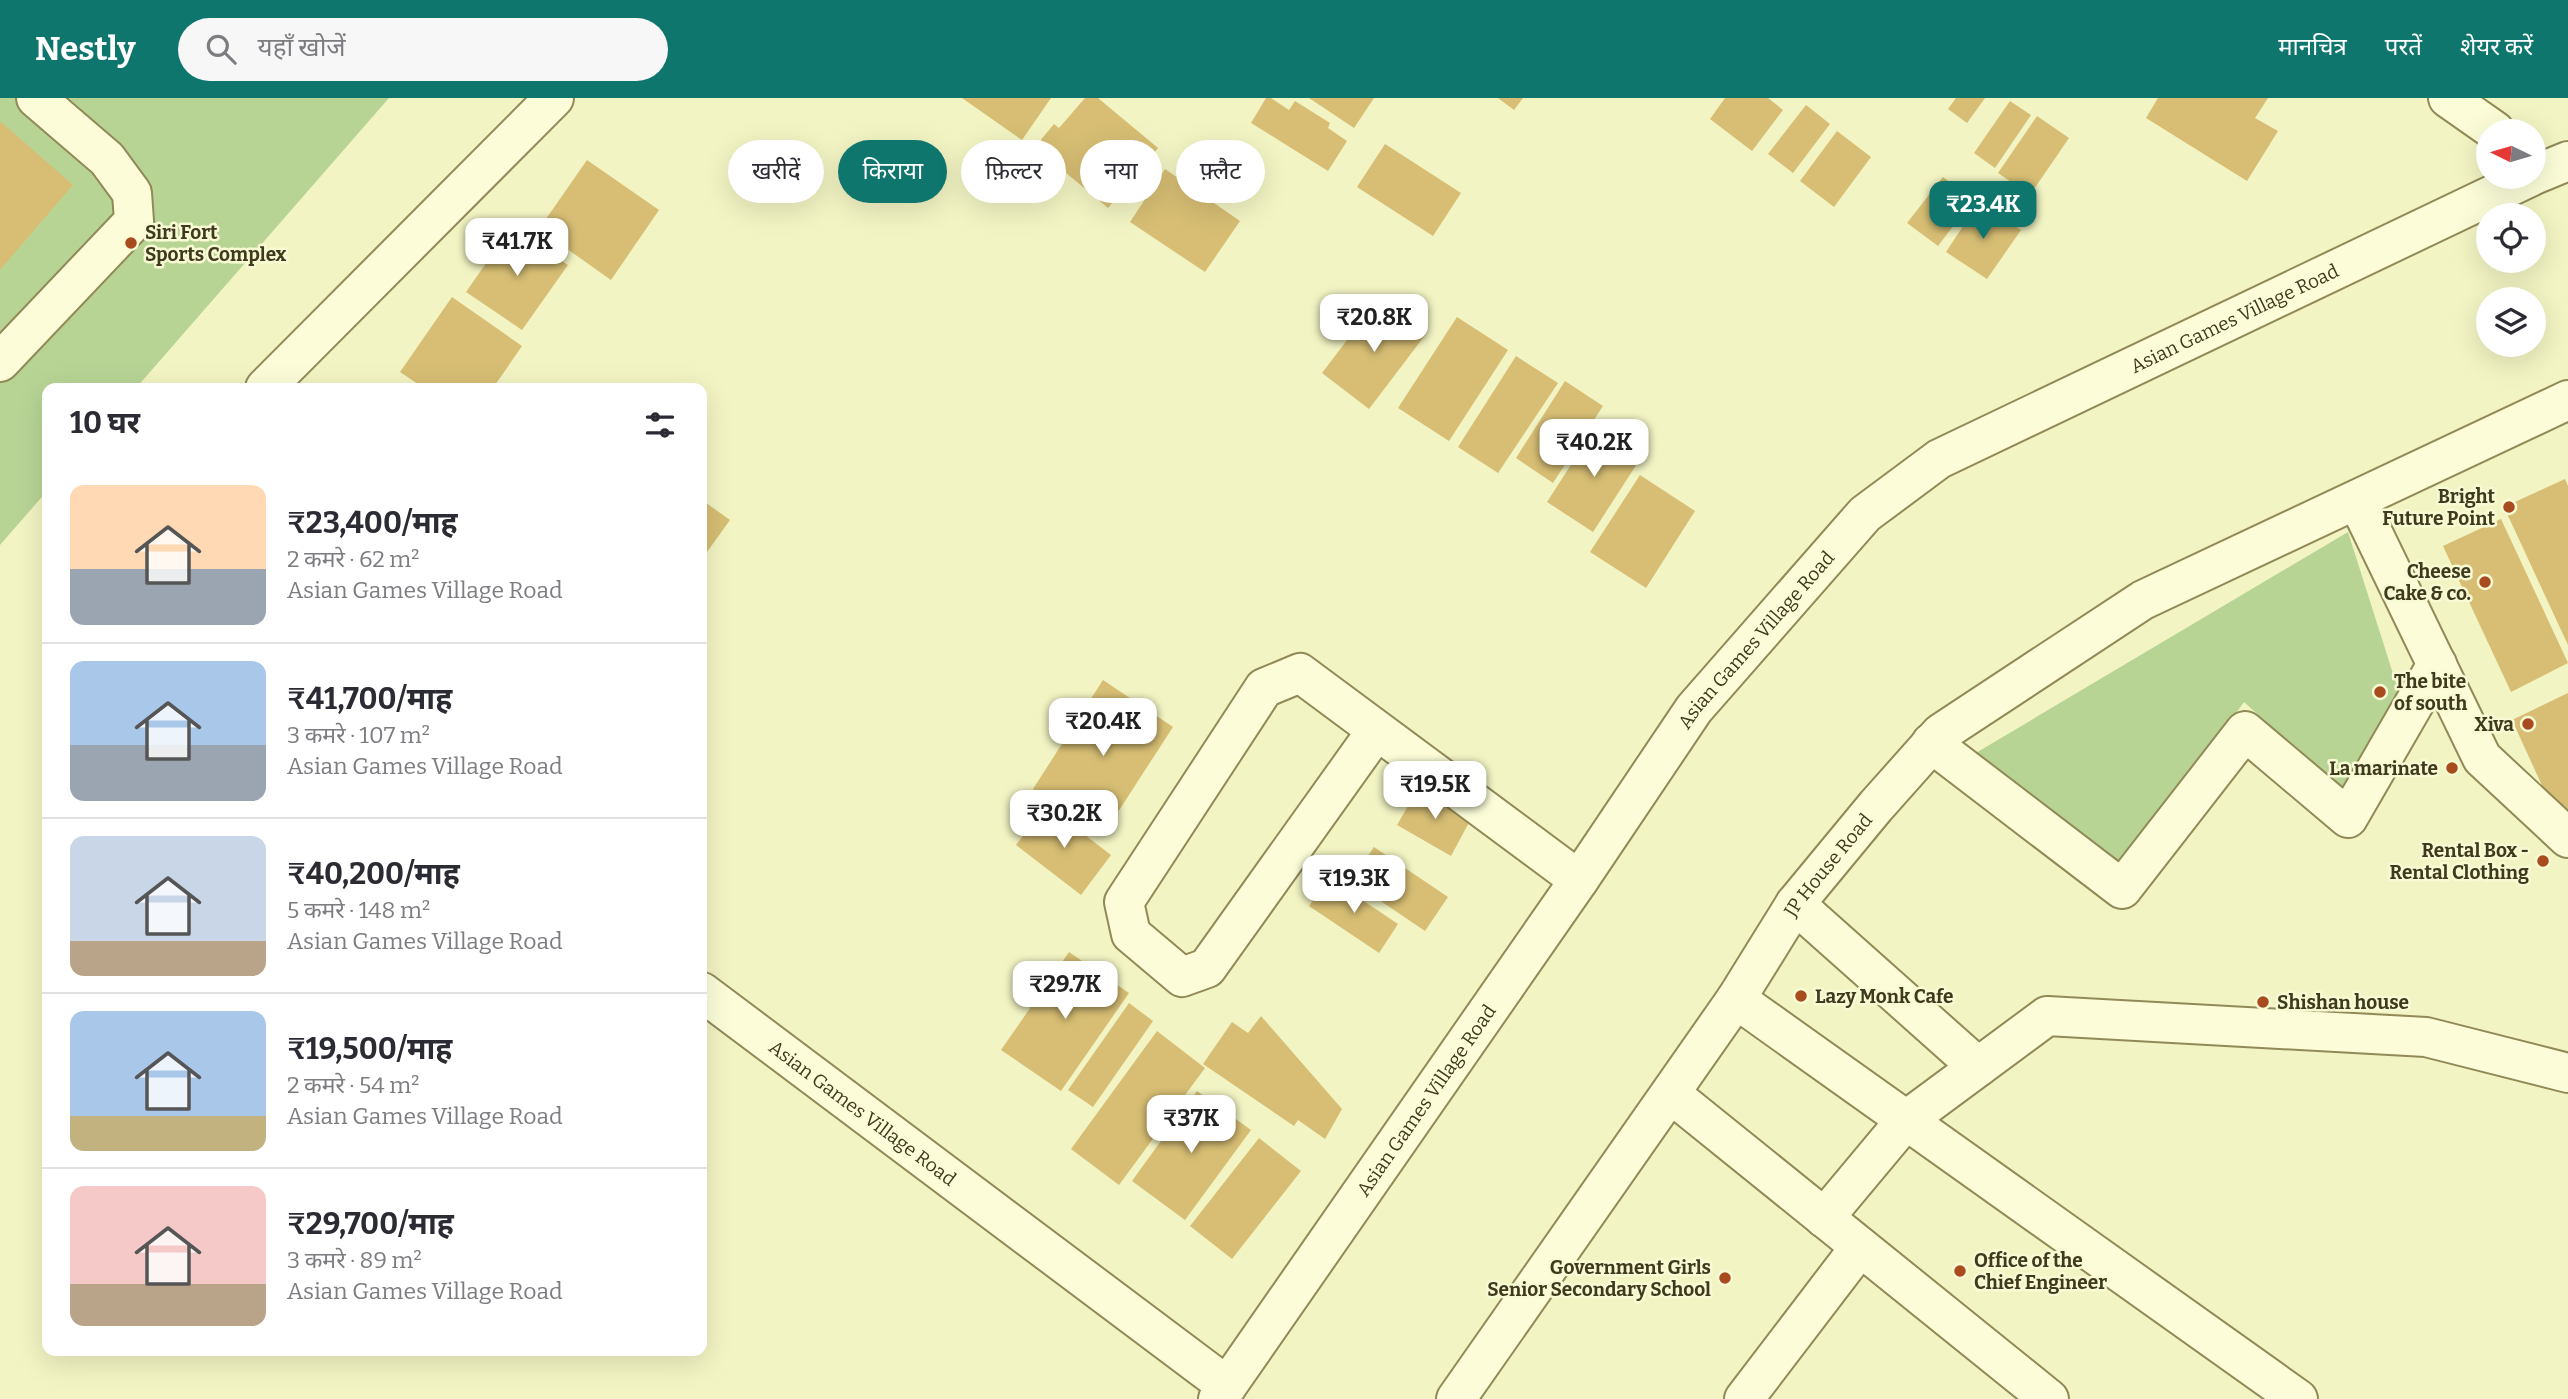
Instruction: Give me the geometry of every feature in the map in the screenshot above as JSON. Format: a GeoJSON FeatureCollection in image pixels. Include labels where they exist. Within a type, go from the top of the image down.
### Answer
{"type":"FeatureCollection","features":[{"type":"Feature","properties":{"kind":"street"},"geometry":{"type":"LineString","coordinates":[[0,362],[134,221],[132,193],[107,159],[36,98]]}},
{"type":"Feature","properties":{"kind":"street"},"geometry":{"type":"LineString","coordinates":[[270,383],[554,98]]}},
{"type":"Feature","properties":{"kind":"street"},"geometry":{"type":"LineString","coordinates":[[2448,98],[2478,119]]}},
{"type":"Feature","properties":{"kind":"street","name":"Asian Games Village Road"},"geometry":{"type":"LineString","coordinates":[[707,996],[1222,1392],[1579,880],[1694,709],[1865,514],[1939,459],[2499,189]]}},
{"type":"Feature","properties":{"kind":"street","name":"JP House Road"},"geometry":{"type":"LineString","coordinates":[[1456,1399],[1737,999],[1795,904],[1941,733],[2143,600],[2568,400]]}},
{"type":"Feature","properties":{"kind":"street"},"geometry":{"type":"LineString","coordinates":[[2357,500],[2482,758],[2566,834]]}},
{"type":"Feature","properties":{"kind":"street"},"geometry":{"type":"LineString","coordinates":[[1931,743],[2122,889],[2245,731],[2348,818],[2437,664]]}},
{"type":"Feature","properties":{"kind":"street"},"geometry":{"type":"LineString","coordinates":[[1377,730],[1207,968],[1182,977],[1131,934],[1124,902],[1264,688],[1300,673],[1377,730],[1579,880]]}},
{"type":"Feature","properties":{"kind":"street"},"geometry":{"type":"LineString","coordinates":[[1795,904],[1978,1067]]}},
{"type":"Feature","properties":{"kind":"street"},"geometry":{"type":"LineString","coordinates":[[1737,999],[2298,1399]]}},
{"type":"Feature","properties":{"kind":"street"},"geometry":{"type":"LineString","coordinates":[[1824,1218],[1905,1121],[2047,1016],[2426,1037],[2568,1073]]}},
{"type":"Feature","properties":{"kind":"street"},"geometry":{"type":"LineString","coordinates":[[1671,1094],[2049,1399]]}},
{"type":"Feature","properties":{"kind":"street"},"geometry":{"type":"LineString","coordinates":[[1744,1399],[1860,1247]]}},
{"type":"Feature","properties":{"kind":"green space","name":"Siri Fort Sports Complex"},"geometry":{"type":"Polygon","coordinates":[[[0,98],[389,98],[140,383],[42,383],[42,497],[0,545],[0,98]]]}},
{"type":"Feature","properties":{"kind":"green space"},"geometry":{"type":"Polygon","coordinates":[[[2348,532],[2403,705],[2343,792],[2244,702],[2121,874],[1969,757],[2348,532]]]}},
{"type":"Feature","properties":{"kind":"building"},"geometry":{"type":"Polygon","coordinates":[[[962,98],[1051,98],[1022,140],[962,98]]]}},
{"type":"Feature","properties":{"kind":"building"},"geometry":{"type":"Polygon","coordinates":[[[1085,98],[1098,98],[1148,140],[1080,140],[1080,185],[1066,173],[1066,140],[1041,140],[1054,124],[1059,128],[1085,98]]]}},
{"type":"Feature","properties":{"kind":"building"},"geometry":{"type":"Polygon","coordinates":[[[1266,98],[1271,98],[1289,110],[1295,101],[1330,123],[1328,128],[1347,141],[1328,171],[1251,123],[1266,98]]]}},
{"type":"Feature","properties":{"kind":"building"},"geometry":{"type":"Polygon","coordinates":[[[1309,98],[1374,98],[1354,128],[1309,98]]]}},
{"type":"Feature","properties":{"kind":"building"},"geometry":{"type":"Polygon","coordinates":[[[1498,98],[1523,98],[1514,110],[1498,98]]]}},
{"type":"Feature","properties":{"kind":"building"},"geometry":{"type":"Polygon","coordinates":[[[1725,98],[1768,98],[1783,110],[1752,151],[1710,119],[1725,98]]]}},
{"type":"Feature","properties":{"kind":"building"},"geometry":{"type":"Polygon","coordinates":[[[1956,98],[1985,98],[1967,123],[1948,109],[1956,98]]]}},
{"type":"Feature","properties":{"kind":"building"},"geometry":{"type":"Polygon","coordinates":[[[2158,98],[2268,98],[2255,118],[2278,131],[2247,181],[2146,118],[2158,98]]]}},
{"type":"Feature","properties":{"kind":"building"},"geometry":{"type":"Polygon","coordinates":[[[2010,101],[2031,115],[1995,168],[1974,153],[2010,101]]]}},
{"type":"Feature","properties":{"kind":"building"},"geometry":{"type":"Polygon","coordinates":[[[1806,105],[1830,124],[1793,173],[1768,154],[1806,105]]]}},
{"type":"Feature","properties":{"kind":"building"},"geometry":{"type":"Polygon","coordinates":[[[2037,116],[2069,138],[2030,195],[1998,173],[2037,116]]]}},
{"type":"Feature","properties":{"kind":"building"},"geometry":{"type":"Polygon","coordinates":[[[0,121],[73,185],[0,270],[0,121]]]}},
{"type":"Feature","properties":{"kind":"building"},"geometry":{"type":"Polygon","coordinates":[[[1837,131],[1871,157],[1834,207],[1800,181],[1837,131]]]}},
{"type":"Feature","properties":{"kind":"building"},"geometry":{"type":"Polygon","coordinates":[[[1385,144],[1461,193],[1433,236],[1357,187],[1385,144]]]}},
{"type":"Feature","properties":{"kind":"building"},"geometry":{"type":"Polygon","coordinates":[[[587,160],[659,210],[611,280],[539,229],[587,160]]]}},
{"type":"Feature","properties":{"kind":"building"},"geometry":{"type":"Polygon","coordinates":[[[1165,169],[1176,177],[1176,203],[1214,203],[1240,221],[1205,272],[1130,222],[1143,203],[1162,203],[1162,174],[1165,169]]]}},
{"type":"Feature","properties":{"kind":"building"},"geometry":{"type":"Polygon","coordinates":[[[1943,177],[1973,200],[1938,246],[1907,223],[1943,177]]]}},
{"type":"Feature","properties":{"kind":"building"},"geometry":{"type":"Polygon","coordinates":[[[1979,202],[2021,230],[1987,279],[1946,252],[1979,202]]]}},
{"type":"Feature","properties":{"kind":"building"},"geometry":{"type":"Polygon","coordinates":[[[512,226],[568,265],[522,330],[466,292],[512,226]]]}},
{"type":"Feature","properties":{"kind":"building"},"geometry":{"type":"Polygon","coordinates":[[[452,297],[522,346],[496,383],[416,383],[400,372],[452,297]]]}},
{"type":"Feature","properties":{"kind":"building"},"geometry":{"type":"Polygon","coordinates":[[[1379,298],[1426,334],[1369,409],[1322,373],[1379,298]]]}},
{"type":"Feature","properties":{"kind":"building"},"geometry":{"type":"Polygon","coordinates":[[[1457,317],[1508,350],[1449,441],[1398,408],[1457,317]]]}},
{"type":"Feature","properties":{"kind":"building"},"geometry":{"type":"Polygon","coordinates":[[[1516,356],[1558,383],[1498,473],[1458,447],[1516,356]]]}},
{"type":"Feature","properties":{"kind":"building"},"geometry":{"type":"Polygon","coordinates":[[[1565,381],[1603,406],[1553,483],[1516,458],[1565,381]]]}},
{"type":"Feature","properties":{"kind":"building"},"geometry":{"type":"Polygon","coordinates":[[[1596,426],[1642,456],[1593,532],[1547,502],[1596,426]]]}},
{"type":"Feature","properties":{"kind":"building"},"geometry":{"type":"Polygon","coordinates":[[[1640,475],[1695,511],[1646,588],[1590,552],[1640,475]]]}},
{"type":"Feature","properties":{"kind":"building"},"geometry":{"type":"Polygon","coordinates":[[[2565,479],[2568,486],[2568,645],[2504,507],[2565,479]]]}},
{"type":"Feature","properties":{"kind":"building"},"geometry":{"type":"Polygon","coordinates":[[[707,504],[730,520],[707,552],[707,504]]]}},
{"type":"Feature","properties":{"kind":"building"},"geometry":{"type":"Polygon","coordinates":[[[2501,519],[2568,663],[2511,692],[2443,546],[2501,519]]]}},
{"type":"Feature","properties":{"kind":"building"},"geometry":{"type":"Polygon","coordinates":[[[1103,680],[1173,727],[1103,835],[1033,789],[1103,680]]]}},
{"type":"Feature","properties":{"kind":"building"},"geometry":{"type":"Polygon","coordinates":[[[2568,693],[2568,810],[2556,816],[2512,720],[2568,693]]]}},
{"type":"Feature","properties":{"kind":"building"},"geometry":{"type":"Polygon","coordinates":[[[1419,787],[1472,817],[1451,856],[1397,825],[1419,787]]]}},
{"type":"Feature","properties":{"kind":"building"},"geometry":{"type":"Polygon","coordinates":[[[1046,805],[1111,855],[1081,895],[1016,845],[1046,805]]]}},
{"type":"Feature","properties":{"kind":"building"},"geometry":{"type":"Polygon","coordinates":[[[1374,847],[1448,897],[1425,931],[1351,881],[1374,847]]]}},
{"type":"Feature","properties":{"kind":"building"},"geometry":{"type":"Polygon","coordinates":[[[1328,877],[1398,924],[1379,953],[1309,906],[1328,877]]]}},
{"type":"Feature","properties":{"kind":"building"},"geometry":{"type":"Polygon","coordinates":[[[1069,952],[1129,993],[1061,1091],[1001,1050],[1069,952]]]}},
{"type":"Feature","properties":{"kind":"building"},"geometry":{"type":"Polygon","coordinates":[[[1129,1003],[1153,1021],[1093,1107],[1068,1090],[1129,1003]]]}},
{"type":"Feature","properties":{"kind":"building"},"geometry":{"type":"Polygon","coordinates":[[[1261,1016],[1342,1109],[1325,1139],[1298,1120],[1294,1126],[1203,1064],[1232,1022],[1248,1033],[1261,1016]]]}},
{"type":"Feature","properties":{"kind":"building"},"geometry":{"type":"Polygon","coordinates":[[[1157,1031],[1205,1068],[1119,1185],[1071,1149],[1157,1031]]]}},
{"type":"Feature","properties":{"kind":"building"},"geometry":{"type":"Polygon","coordinates":[[[1197,1091],[1251,1130],[1185,1220],[1132,1181],[1197,1091]]]}},
{"type":"Feature","properties":{"kind":"building"},"geometry":{"type":"Polygon","coordinates":[[[1259,1138],[1301,1171],[1232,1259],[1190,1226],[1259,1138]]]}},
{"type":"Feature","properties":{"kind":"place","name":"Siri Fort Sports Complex"},"geometry":{"type":"Point","coordinates":[131,243]}},
{"type":"Feature","properties":{"kind":"place","name":"Bright Future Point"},"geometry":{"type":"Point","coordinates":[2509,507]}},
{"type":"Feature","properties":{"kind":"place","name":"Cheese Cake & co."},"geometry":{"type":"Point","coordinates":[2485,582]}},
{"type":"Feature","properties":{"kind":"place","name":"The bite of south"},"geometry":{"type":"Point","coordinates":[2380,692]}},
{"type":"Feature","properties":{"kind":"place","name":"Xiva"},"geometry":{"type":"Point","coordinates":[2528,724]}},
{"type":"Feature","properties":{"kind":"place","name":"La marinate"},"geometry":{"type":"Point","coordinates":[2452,768]}},
{"type":"Feature","properties":{"kind":"place","name":"Rental Box - Rental Clothing"},"geometry":{"type":"Point","coordinates":[2543,861]}},
{"type":"Feature","properties":{"kind":"place","name":"Lazy Monk Cafe"},"geometry":{"type":"Point","coordinates":[1801,996]}},
{"type":"Feature","properties":{"kind":"place","name":"Shishan house"},"geometry":{"type":"Point","coordinates":[2263,1002]}},
{"type":"Feature","properties":{"kind":"place","name":"Office of the Chief Engineer"},"geometry":{"type":"Point","coordinates":[1960,1271]}},
{"type":"Feature","properties":{"kind":"place","name":"Government Girls Senior Secondary School"},"geometry":{"type":"Point","coordinates":[1725,1278]}}]}
